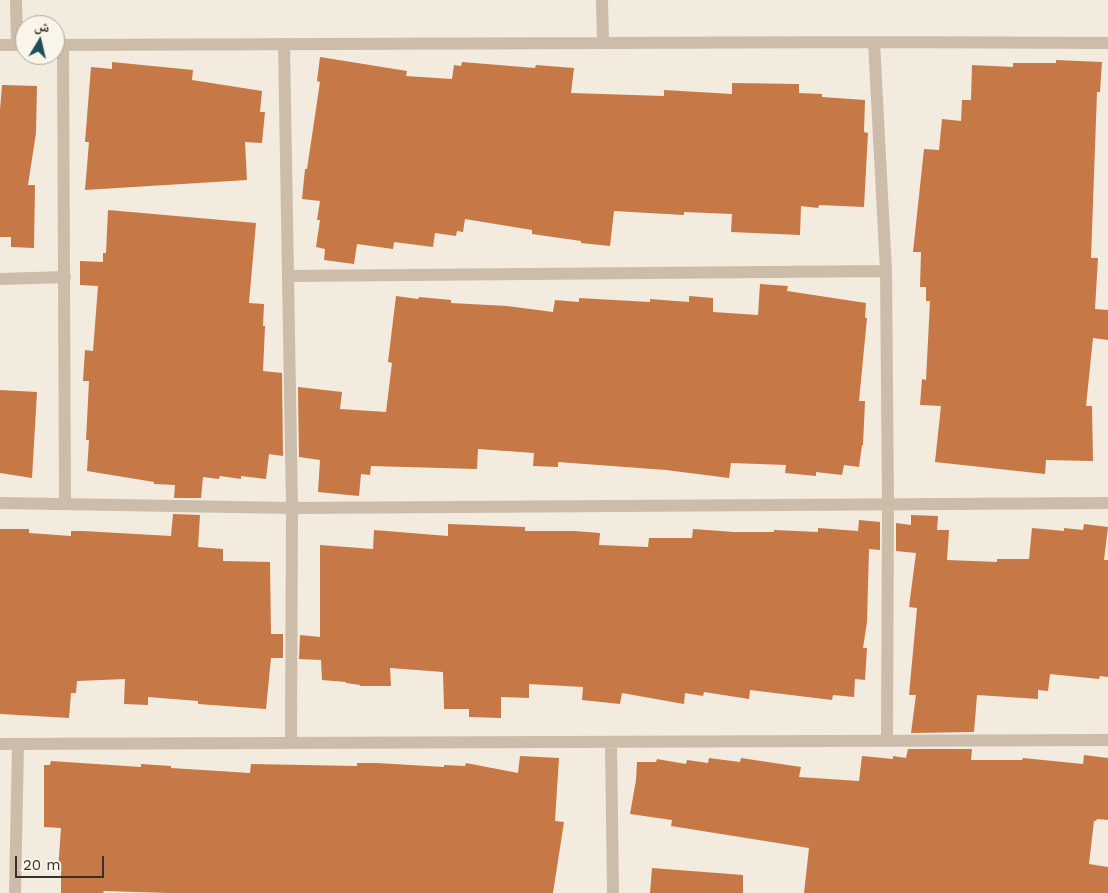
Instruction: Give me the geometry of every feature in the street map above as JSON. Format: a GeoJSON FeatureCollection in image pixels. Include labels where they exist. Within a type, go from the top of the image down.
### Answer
{"type":"FeatureCollection","features":[{"type":"Feature","properties":{"kind":"street"},"geometry":{"type":"LineString","coordinates":[[16,0],[18,15]]}},
{"type":"Feature","properties":{"kind":"street"},"geometry":{"type":"LineString","coordinates":[[602,0],[603,43]]}},
{"type":"Feature","properties":{"kind":"street"},"geometry":{"type":"LineString","coordinates":[[874,42],[886,271],[888,504],[887,740]]}},
{"type":"Feature","properties":{"kind":"street"},"geometry":{"type":"LineString","coordinates":[[65,45],[1108,43]]}},
{"type":"Feature","properties":{"kind":"street"},"geometry":{"type":"LineString","coordinates":[[284,44],[292,508],[291,743]]}},
{"type":"Feature","properties":{"kind":"street"},"geometry":{"type":"LineString","coordinates":[[0,45],[15,45]]}},
{"type":"Feature","properties":{"kind":"street"},"geometry":{"type":"LineString","coordinates":[[60,65],[65,278],[65,504]]}},
{"type":"Feature","properties":{"kind":"street"},"geometry":{"type":"LineString","coordinates":[[289,276],[886,271]]}},
{"type":"Feature","properties":{"kind":"street"},"geometry":{"type":"LineString","coordinates":[[0,279],[65,278]]}},
{"type":"Feature","properties":{"kind":"street"},"geometry":{"type":"LineString","coordinates":[[0,503],[292,508],[1108,503]]}},
{"type":"Feature","properties":{"kind":"street"},"geometry":{"type":"LineString","coordinates":[[0,744],[1108,740]]}},
{"type":"Feature","properties":{"kind":"street"},"geometry":{"type":"LineString","coordinates":[[611,742],[614,893]]}},
{"type":"Feature","properties":{"kind":"street"},"geometry":{"type":"LineString","coordinates":[[15,893],[18,744]]}},
{"type":"Feature","properties":{"kind":"building"},"geometry":{"type":"Polygon","coordinates":[[[320,57],[407,71],[406,76],[452,79],[454,65],[461,66],[462,62],[535,68],[536,65],[574,68],[571,93],[664,96],[664,90],[732,94],[732,83],[799,84],[799,93],[822,94],[822,97],[865,100],[864,132],[868,133],[864,207],[819,205],[818,208],[801,206],[800,235],[731,232],[732,214],[684,212],[684,215],[614,211],[610,246],[532,234],[532,230],[465,219],[463,232],[457,231],[456,236],[435,233],[433,247],[394,242],[393,249],[357,244],[354,264],[324,260],[325,249],[316,247],[320,220],[317,220],[320,201],[302,199],[305,169],[307,169],[320,82],[317,81],[320,57]]]}},
{"type":"Feature","properties":{"kind":"building"},"geometry":{"type":"Polygon","coordinates":[[[1056,60],[1102,62],[1100,92],[1097,92],[1091,258],[1098,258],[1095,309],[1108,310],[1108,340],[1093,338],[1086,406],[1092,406],[1093,461],[1046,460],[1045,474],[935,462],[941,406],[920,405],[922,379],[926,380],[930,301],[926,301],[926,287],[920,287],[921,252],[913,252],[924,149],[939,150],[942,119],[961,121],[962,100],[971,100],[972,65],[1013,67],[1013,63],[1056,63],[1056,60]]]}},
{"type":"Feature","properties":{"kind":"building"},"geometry":{"type":"Polygon","coordinates":[[[112,62],[193,70],[192,80],[262,91],[260,112],[265,112],[262,143],[245,142],[247,180],[85,190],[89,142],[85,142],[91,67],[112,69],[112,62]]]}},
{"type":"Feature","properties":{"kind":"building"},"geometry":{"type":"Polygon","coordinates":[[[2,85],[37,86],[36,133],[28,185],[35,185],[34,248],[11,247],[11,237],[0,237],[0,110],[2,85]]]}},
{"type":"Feature","properties":{"kind":"building"},"geometry":{"type":"Polygon","coordinates":[[[108,210],[256,223],[249,303],[264,304],[263,371],[282,373],[283,456],[269,454],[266,479],[241,476],[241,479],[220,476],[219,479],[203,477],[201,498],[174,498],[175,485],[154,484],[154,482],[87,471],[89,440],[86,440],[89,381],[83,381],[85,350],[93,351],[98,286],[80,285],[80,261],[103,262],[103,253],[106,253],[108,210]]]}},
{"type":"Feature","properties":{"kind":"building"},"geometry":{"type":"Polygon","coordinates":[[[760,284],[788,286],[787,291],[866,303],[865,318],[867,318],[859,401],[865,401],[863,445],[859,467],[844,465],[842,475],[816,472],[816,476],[785,473],[786,465],[731,463],[729,478],[666,470],[558,462],[558,467],[533,466],[534,453],[478,449],[477,469],[371,466],[370,475],[361,474],[359,496],[318,492],[320,460],[299,457],[298,387],[342,392],[340,409],[386,412],[392,363],[388,362],[396,296],[451,300],[451,303],[507,306],[553,312],[555,300],[579,302],[579,298],[650,302],[650,299],[689,302],[689,296],[713,298],[713,312],[758,315],[760,284]]]}},
{"type":"Feature","properties":{"kind":"building"},"geometry":{"type":"Polygon","coordinates":[[[0,390],[37,392],[32,478],[0,473],[0,390]]]}},
{"type":"Feature","properties":{"kind":"building"},"geometry":{"type":"Polygon","coordinates":[[[173,514],[200,515],[198,547],[223,549],[223,561],[270,562],[271,634],[283,634],[283,658],[271,658],[266,709],[198,704],[198,701],[148,697],[148,705],[124,704],[125,679],[77,681],[76,693],[71,693],[69,718],[0,714],[0,529],[29,529],[29,533],[71,536],[71,531],[83,531],[171,536],[173,514]]]}},
{"type":"Feature","properties":{"kind":"building"},"geometry":{"type":"Polygon","coordinates":[[[911,515],[938,516],[937,530],[949,530],[947,560],[997,562],[997,559],[1029,559],[1032,528],[1064,531],[1064,528],[1083,530],[1084,524],[1108,527],[1104,560],[1108,560],[1108,677],[1100,676],[1099,679],[1050,674],[1048,691],[1038,690],[1038,699],[977,695],[974,732],[911,733],[916,695],[909,695],[917,608],[909,607],[916,553],[896,551],[896,523],[911,525],[911,515]]]}},
{"type":"Feature","properties":{"kind":"building"},"geometry":{"type":"Polygon","coordinates":[[[859,520],[880,522],[880,550],[869,549],[867,622],[863,648],[867,648],[865,680],[855,679],[854,697],[833,695],[832,700],[750,690],[749,699],[704,692],[703,696],[685,693],[684,704],[622,693],[620,704],[582,700],[583,687],[529,684],[529,698],[501,697],[501,718],[469,717],[469,709],[444,709],[443,672],[390,668],[391,686],[360,686],[346,682],[322,680],[321,660],[299,659],[300,635],[320,637],[320,545],[373,549],[374,530],[448,536],[448,524],[525,527],[525,531],[600,533],[599,545],[648,547],[649,538],[692,538],[693,529],[734,532],[774,532],[774,530],[818,532],[818,528],[858,531],[859,520]]]}},
{"type":"Feature","properties":{"kind":"building"},"geometry":{"type":"Polygon","coordinates":[[[908,749],[972,749],[971,760],[1022,760],[1023,758],[1083,764],[1084,755],[1108,758],[1108,820],[1097,819],[1094,821],[1089,864],[1108,867],[1108,893],[804,893],[809,848],[671,826],[672,820],[630,814],[637,762],[656,762],[657,759],[686,764],[687,760],[708,763],[709,758],[740,762],[741,758],[801,767],[799,777],[859,781],[862,756],[893,759],[893,756],[906,758],[908,749]]]}},
{"type":"Feature","properties":{"kind":"building"},"geometry":{"type":"Polygon","coordinates":[[[520,756],[559,758],[555,821],[564,822],[553,893],[169,893],[104,891],[103,893],[61,893],[61,871],[58,871],[61,828],[44,827],[44,765],[50,765],[51,761],[141,767],[141,764],[171,766],[171,768],[250,773],[251,764],[357,766],[357,763],[377,763],[444,767],[444,765],[465,766],[466,763],[518,773],[520,756]]]}},
{"type":"Feature","properties":{"kind":"building"},"geometry":{"type":"Polygon","coordinates":[[[652,868],[743,875],[743,893],[650,893],[652,868]]]}}]}
